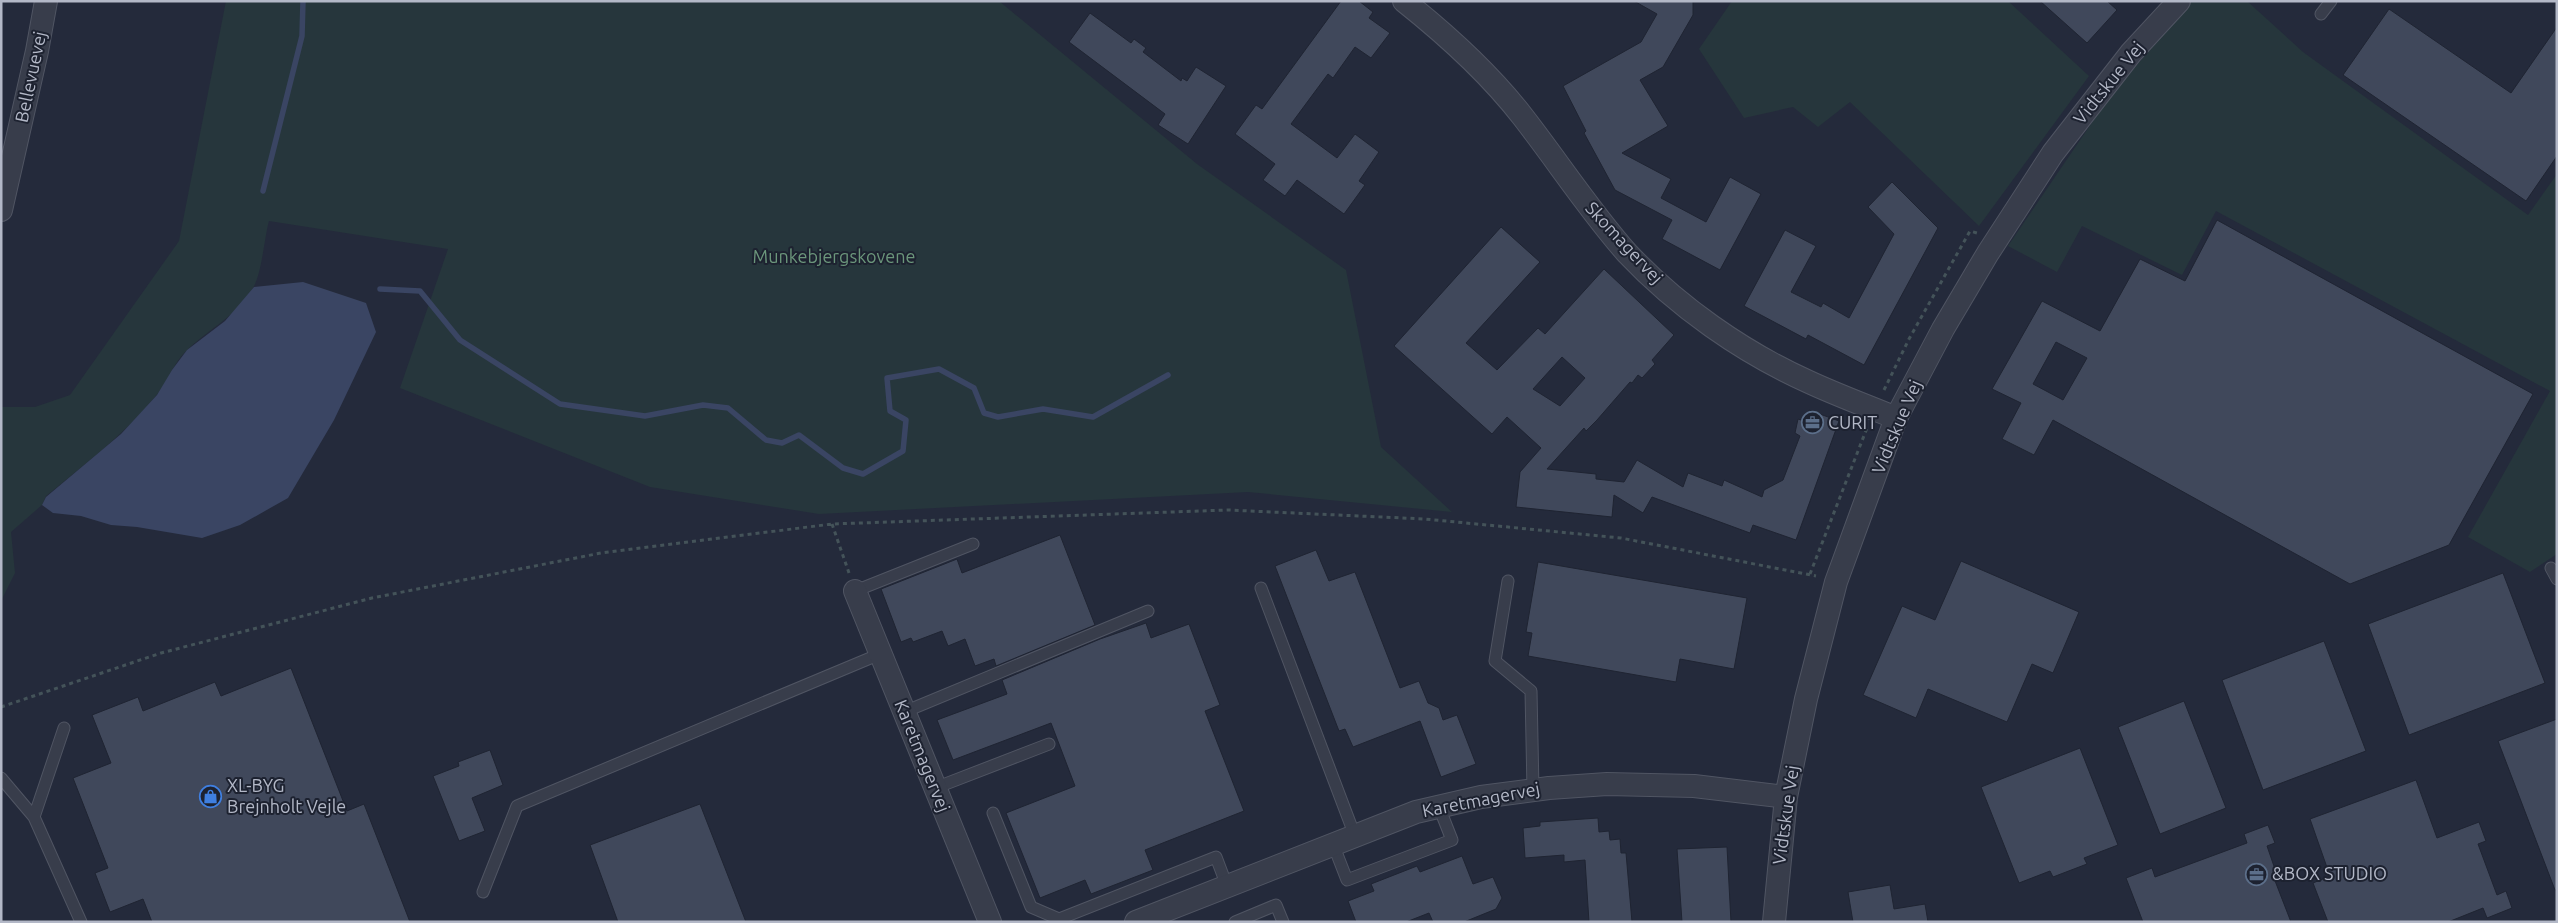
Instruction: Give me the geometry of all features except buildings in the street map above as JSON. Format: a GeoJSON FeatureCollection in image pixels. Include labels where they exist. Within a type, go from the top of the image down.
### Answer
{"type":"FeatureCollection","features":[{"type":"Feature","properties":{"kind":"street","name":"Bellevuevej"},"geometry":{"type":"LineString","coordinates":[[1,210],[37,50],[46,1]]}},
{"type":"Feature","properties":{"kind":"street","name":"Skomagervej"},"geometry":{"type":"LineString","coordinates":[[1404,1],[1441,31],[1486,74],[1523,116],[1598,219],[1629,254],[1690,309],[1757,354],[1808,381],[1896,418]]}},
{"type":"Feature","properties":{"kind":"street","name":"Vidtskue Vej"},"geometry":{"type":"LineString","coordinates":[[1774,922],[1786,797],[1806,699],[1836,582],[1896,418],[1943,329],[1978,270],[2053,153],[2131,53],[2178,1]]}},
{"type":"Feature","properties":{"kind":"street","name":"Karetmagervej"},"geometry":{"type":"LineString","coordinates":[[855,591],[990,922]]}},
{"type":"Feature","properties":{"kind":"street","name":"Karetmagervej"},"geometry":{"type":"LineString","coordinates":[[1136,922],[1164,916],[1227,886],[1416,812],[1481,797],[1533,790],[1607,784],[1694,786],[1786,797]]}},
{"type":"Feature","properties":{"kind":"lane"},"geometry":{"type":"LineString","coordinates":[[2321,14],[2331,1]]}},
{"type":"Feature","properties":{"kind":"lane"},"geometry":{"type":"LineString","coordinates":[[855,591],[973,544]]}},
{"type":"Feature","properties":{"kind":"lane"},"geometry":{"type":"LineString","coordinates":[[2551,568],[2557,579]]}},
{"type":"Feature","properties":{"kind":"lane"},"geometry":{"type":"LineString","coordinates":[[1508,581],[1495,661],[1531,691],[1533,790]]}},
{"type":"Feature","properties":{"kind":"lane"},"geometry":{"type":"LineString","coordinates":[[1261,588],[1355,836]]}},
{"type":"Feature","properties":{"kind":"lane"},"geometry":{"type":"LineString","coordinates":[[904,712],[1148,611]]}},
{"type":"Feature","properties":{"kind":"lane"},"geometry":{"type":"LineString","coordinates":[[483,892],[516,806],[880,654]]}},
{"type":"Feature","properties":{"kind":"lane"},"geometry":{"type":"LineString","coordinates":[[34,817],[64,728]]}},
{"type":"Feature","properties":{"kind":"lane"},"geometry":{"type":"LineString","coordinates":[[935,788],[1048,744]]}},
{"type":"Feature","properties":{"kind":"lane"},"geometry":{"type":"LineString","coordinates":[[1,778],[34,817],[81,922]]}},
{"type":"Feature","properties":{"kind":"lane"},"geometry":{"type":"LineString","coordinates":[[1333,844],[1347,880],[1452,840],[1439,807]]}},
{"type":"Feature","properties":{"kind":"lane"},"geometry":{"type":"LineString","coordinates":[[993,813],[1031,907],[1060,921],[1216,857],[1227,886]]}},
{"type":"Feature","properties":{"kind":"lane"},"geometry":{"type":"LineString","coordinates":[[1236,922],[1276,905],[1283,922]]}},
{"type":"Feature","properties":{"kind":"path"},"geometry":{"type":"LineString","coordinates":[[832,524],[855,591]]}},
{"type":"Feature","properties":{"kind":"green space","name":"Munkebjergskovene"},"geometry":{"type":"Polygon","coordinates":[[[226,1],[999,1],[1197,164],[1346,270],[1381,447],[1452,512],[1248,492],[819,514],[650,487],[400,388],[448,249],[269,221],[259,274],[247,298],[182,355],[160,391],[130,424],[46,496],[42,505],[11,532],[15,573],[1,601],[1,407],[35,407],[70,395],[179,241],[226,1]]]}},
{"type":"Feature","properties":{"kind":"green space"},"geometry":{"type":"Polygon","coordinates":[[[1732,1],[2008,1],[2089,76],[1979,226],[1850,102],[1818,127],[1793,107],[1744,118],[1699,49],[1732,1]]]}},
{"type":"Feature","properties":{"kind":"green space"},"geometry":{"type":"Polygon","coordinates":[[[2191,1],[2247,1],[2303,52],[2528,215],[2557,174],[2557,554],[2530,572],[2468,537],[2550,391],[2216,211],[2182,275],[2082,226],[2057,272],[2008,246],[2108,99],[2191,1]]]}},
{"type":"Feature","properties":{"kind":"water"},"geometry":{"type":"Polygon","coordinates":[[[303,282],[366,303],[376,332],[334,420],[288,498],[240,525],[202,538],[137,527],[111,525],[81,516],[53,513],[42,505],[46,497],[121,434],[157,395],[187,350],[225,321],[254,287],[303,282]]]}},
{"type":"Feature","properties":{"kind":"waterway"},"geometry":{"type":"LineString","coordinates":[[263,191],[302,36],[303,1]]}},
{"type":"Feature","properties":{"kind":"waterway"},"geometry":{"type":"LineString","coordinates":[[380,289],[420,291],[460,340],[560,404],[645,416],[703,405],[728,408],[766,440],[782,443],[799,435],[843,468],[863,474],[903,451],[906,420],[890,411],[887,378],[939,369],[974,388],[984,413],[998,417],[1043,409],[1093,417],[1168,375]]}},
{"type":"Feature","properties":{"kind":"place","name":"CURIT"},"geometry":{"type":"Point","coordinates":[1812,423]}},
{"type":"Feature","properties":{"kind":"place","name":"XL-BYG Brejnholt Vejle"},"geometry":{"type":"Point","coordinates":[211,796]}},
{"type":"Feature","properties":{"kind":"place","name":"&BOX STUDIO"},"geometry":{"type":"Point","coordinates":[2256,874]}}]}
